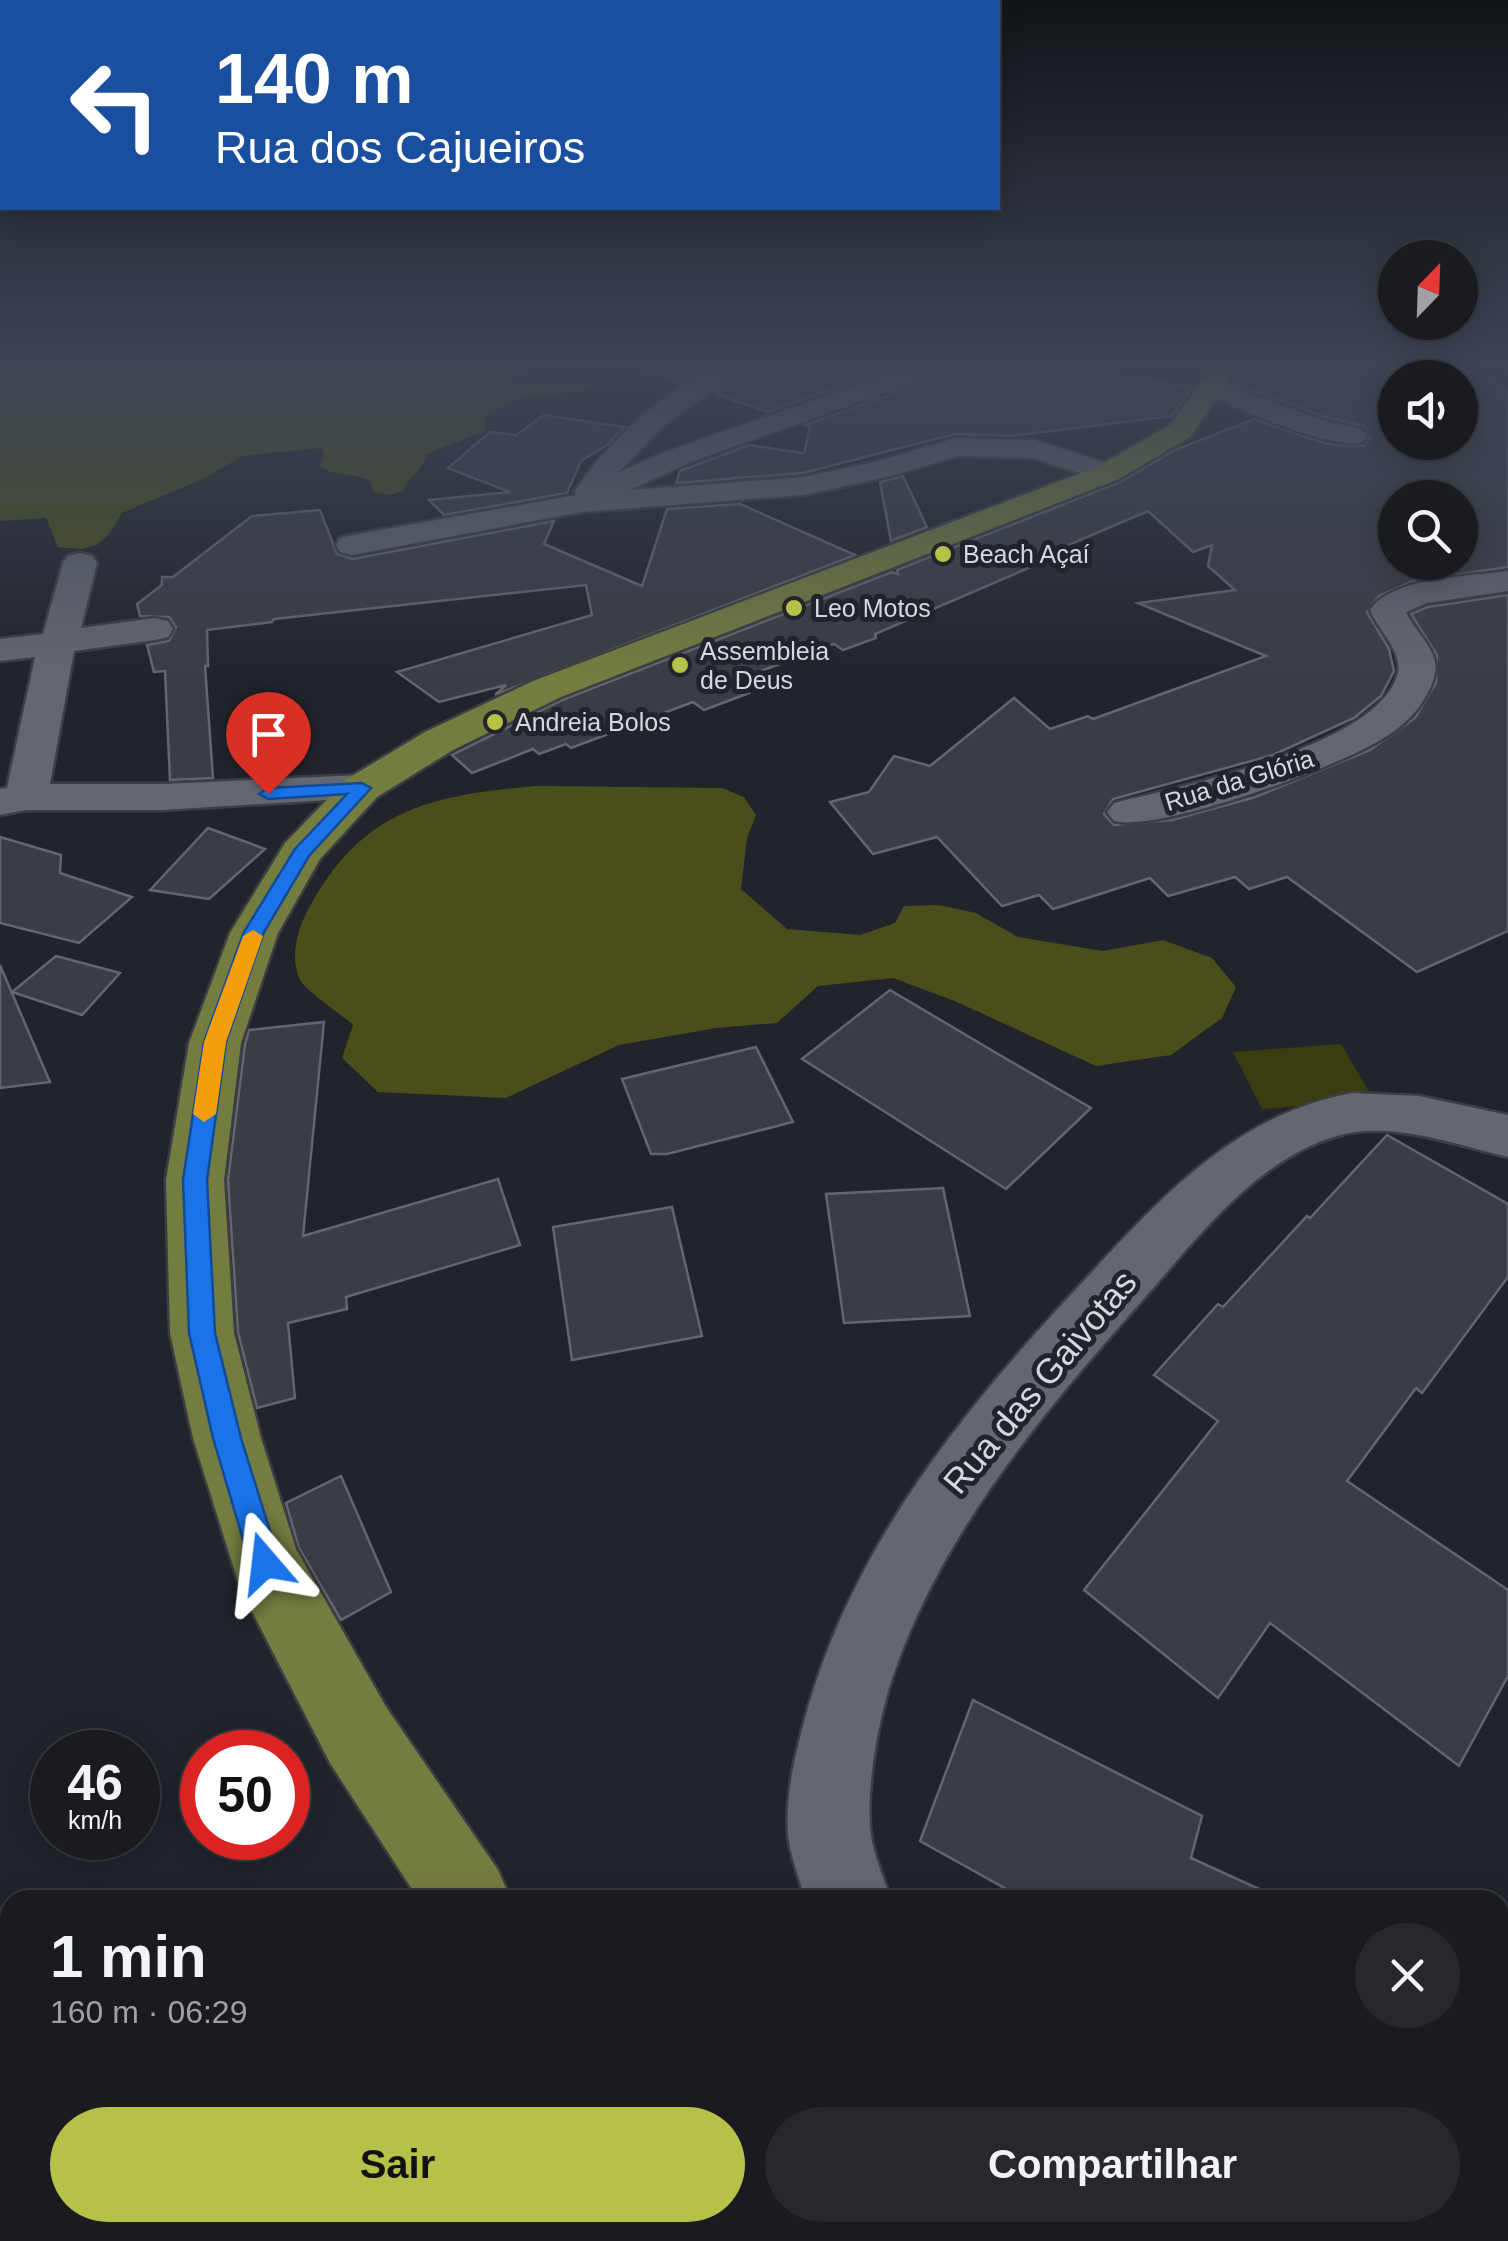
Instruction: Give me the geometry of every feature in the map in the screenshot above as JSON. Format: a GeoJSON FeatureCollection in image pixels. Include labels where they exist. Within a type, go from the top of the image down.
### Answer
{"type":"FeatureCollection","features":[{"type":"Feature","properties":{"kind":"main road"},"geometry":{"type":"LineString","coordinates":[[461,1890],[358,1735],[265,1563],[227,1438],[202,1333],[195,1180],[215,1042],[254,932],[301,853],[362,788],[439,741],[533,695],[1118,468]]}},
{"type":"Feature","properties":{"kind":"street"},"geometry":{"type":"LineString","coordinates":[[582,503],[607,468]]}},
{"type":"Feature","properties":{"kind":"street"},"geometry":{"type":"LineString","coordinates":[[582,503],[656,468]]}},
{"type":"Feature","properties":{"kind":"street"},"geometry":{"type":"LineString","coordinates":[[352,546],[582,503],[804,486],[888,468]]}},
{"type":"Feature","properties":{"kind":"street"},"geometry":{"type":"LineString","coordinates":[[1092,468],[1108,473]]}},
{"type":"Feature","properties":{"kind":"street"},"geometry":{"type":"LineString","coordinates":[[80,563],[78,590],[56,646],[13,799],[362,788]]}},
{"type":"Feature","properties":{"kind":"street","name":"Rua da Glória"},"geometry":{"type":"LineString","coordinates":[[1129,812],[1269,775],[1362,734],[1388,716],[1414,686],[1417,667],[1410,643],[1390,618],[1388,610],[1392,603],[1508,582]]}},
{"type":"Feature","properties":{"kind":"street"},"geometry":{"type":"LineString","coordinates":[[0,650],[56,646],[93,634],[155,629]]}},
{"type":"Feature","properties":{"kind":"street","name":"Rua das Gaivotas"},"geometry":{"type":"LineString","coordinates":[[845,1890],[829,1830],[836,1751],[860,1664],[899,1576],[954,1479],[1070,1337],[1195,1201],[1279,1137],[1330,1116],[1384,1109],[1508,1136]]}},
{"type":"Feature","properties":{"kind":"green space"},"geometry":{"type":"Polygon","coordinates":[[[0,468],[223,468],[122,513],[97,545],[81,549],[58,547],[46,518],[0,521],[0,468]]]}},
{"type":"Feature","properties":{"kind":"green space"},"geometry":{"type":"Polygon","coordinates":[[[420,468],[403,491],[389,495],[373,492],[370,481],[325,469],[420,468]]]}},
{"type":"Feature","properties":{"kind":"green space"},"geometry":{"type":"Polygon","coordinates":[[[537,786],[722,788],[744,797],[756,815],[747,838],[741,889],[787,929],[860,935],[895,923],[904,906],[939,905],[976,913],[1018,937],[1103,951],[1163,940],[1212,958],[1236,987],[1222,1018],[1171,1055],[1096,1066],[957,1002],[893,978],[818,986],[777,1023],[716,1028],[619,1045],[506,1098],[378,1092],[342,1058],[353,1025],[300,980],[295,952],[306,914],[331,873],[378,827],[434,802],[537,786]]]}},
{"type":"Feature","properties":{"kind":"green space"},"geometry":{"type":"Polygon","coordinates":[[[1341,1044],[1374,1100],[1262,1109],[1233,1052],[1341,1044]]]}},
{"type":"Feature","properties":{"kind":"building"},"geometry":{"type":"Polygon","coordinates":[[[448,468],[578,468],[567,493],[444,515],[429,500],[510,492],[448,468]]]}},
{"type":"Feature","properties":{"kind":"building"},"geometry":{"type":"Polygon","coordinates":[[[689,468],[824,468],[803,473],[676,483],[680,471],[689,468]]]}},
{"type":"Feature","properties":{"kind":"building"},"geometry":{"type":"Polygon","coordinates":[[[1145,468],[1508,468],[1508,567],[1478,571],[1478,480],[1378,480],[1378,580],[1420,580],[1379,596],[1367,612],[1389,649],[1394,671],[1381,696],[1354,718],[1273,755],[1113,799],[1104,814],[1114,825],[1172,820],[1255,797],[1370,750],[1415,718],[1436,683],[1437,655],[1411,614],[1428,607],[1508,595],[1508,931],[1417,972],[1287,877],[1249,889],[1235,877],[1168,896],[1150,878],[1053,909],[1039,895],[1002,906],[937,837],[873,854],[830,802],[869,792],[894,756],[930,766],[1014,698],[1050,729],[1088,716],[1093,719],[1266,656],[1138,603],[1235,590],[1208,566],[1212,545],[1193,552],[1148,511],[1038,558],[1045,561],[875,634],[876,638],[843,650],[834,644],[734,681],[749,693],[704,710],[693,702],[571,748],[566,744],[539,754],[533,749],[472,773],[452,755],[562,700],[892,572],[898,574],[897,570],[1120,482],[1145,468]]]}},
{"type":"Feature","properties":{"kind":"building"},"geometry":{"type":"Polygon","coordinates":[[[903,476],[927,527],[891,541],[880,482],[903,476]]]}},
{"type":"Feature","properties":{"kind":"building"},"geometry":{"type":"Polygon","coordinates":[[[740,504],[855,555],[495,695],[506,685],[439,702],[397,672],[592,615],[586,585],[274,619],[207,630],[205,666],[213,778],[170,780],[165,671],[154,672],[147,645],[169,641],[176,627],[169,617],[140,616],[137,604],[162,585],[162,577],[173,577],[252,516],[320,510],[337,554],[353,559],[554,521],[544,544],[642,586],[667,509],[740,504]]]}},
{"type":"Feature","properties":{"kind":"building"},"geometry":{"type":"Polygon","coordinates":[[[208,828],[265,849],[209,899],[150,890],[208,828]]]}},
{"type":"Feature","properties":{"kind":"building"},"geometry":{"type":"Polygon","coordinates":[[[0,837],[61,855],[60,873],[132,897],[79,943],[0,923],[0,837]]]}},
{"type":"Feature","properties":{"kind":"building"},"geometry":{"type":"Polygon","coordinates":[[[56,956],[120,973],[82,1015],[12,992],[56,956]]]}},
{"type":"Feature","properties":{"kind":"building"},"geometry":{"type":"Polygon","coordinates":[[[0,965],[50,1082],[0,1088],[0,965]]]}},
{"type":"Feature","properties":{"kind":"building"},"geometry":{"type":"Polygon","coordinates":[[[890,990],[1091,1108],[1006,1189],[802,1059],[890,990]]]}},
{"type":"Feature","properties":{"kind":"building"},"geometry":{"type":"Polygon","coordinates":[[[324,1022],[303,1236],[498,1179],[520,1245],[346,1297],[347,1309],[288,1323],[295,1398],[257,1408],[238,1332],[228,1180],[245,1044],[249,1030],[324,1022]]]}},
{"type":"Feature","properties":{"kind":"building"},"geometry":{"type":"Polygon","coordinates":[[[756,1047],[793,1122],[667,1154],[651,1154],[622,1079],[756,1047]]]}},
{"type":"Feature","properties":{"kind":"building"},"geometry":{"type":"Polygon","coordinates":[[[1387,1135],[1508,1204],[1508,1277],[1422,1393],[1416,1388],[1347,1481],[1508,1590],[1508,1676],[1459,1766],[1270,1623],[1218,1698],[1084,1590],[1218,1421],[1154,1375],[1218,1304],[1223,1307],[1387,1135]]]}},
{"type":"Feature","properties":{"kind":"building"},"geometry":{"type":"Polygon","coordinates":[[[943,1188],[970,1316],[844,1323],[826,1194],[943,1188]]]}},
{"type":"Feature","properties":{"kind":"building"},"geometry":{"type":"Polygon","coordinates":[[[672,1207],[702,1336],[572,1360],[553,1227],[672,1207]]]}},
{"type":"Feature","properties":{"kind":"building"},"geometry":{"type":"Polygon","coordinates":[[[341,1476],[391,1592],[341,1620],[299,1548],[286,1503],[341,1476]]]}},
{"type":"Feature","properties":{"kind":"building"},"geometry":{"type":"Polygon","coordinates":[[[973,1700],[1202,1816],[1191,1858],[1261,1890],[1008,1890],[920,1841],[973,1700]]]}},
{"type":"Feature","properties":{"kind":"slow traffic"},"geometry":{"type":"LineString","coordinates":[[204,1114],[215,1042],[253,936]]}},
{"type":"Feature","properties":{"kind":"place","name":"Beach Açaí"},"geometry":{"type":"Point","coordinates":[943,554]}},
{"type":"Feature","properties":{"kind":"place","name":"Leo Motos"},"geometry":{"type":"Point","coordinates":[794,608]}},
{"type":"Feature","properties":{"kind":"place","name":"Assembleia de Deus"},"geometry":{"type":"Point","coordinates":[680,665]}},
{"type":"Feature","properties":{"kind":"place","name":"Andreia Bolos"},"geometry":{"type":"Point","coordinates":[495,722]}},
{"type":"Feature","properties":{"kind":"route"},"geometry":{"type":"LineString","coordinates":[[265,1563],[227,1438],[202,1333],[195,1180],[215,1042],[254,932],[301,853],[362,788],[268,794]]}}]}
